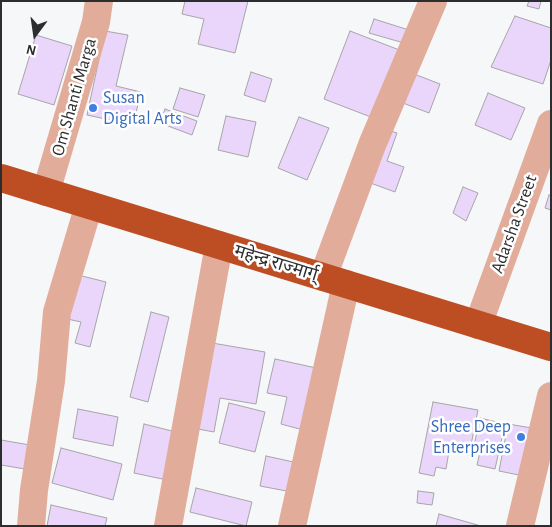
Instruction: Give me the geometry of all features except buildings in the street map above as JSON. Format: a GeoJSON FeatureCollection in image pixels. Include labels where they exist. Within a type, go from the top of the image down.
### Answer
{"type":"FeatureCollection","features":[{"type":"Feature","properties":{"kind":"highway","name":"महेन्द्र राज्मार्ग्"},"geometry":{"type":"LineString","coordinates":[[1,178],[551,347]]}},
{"type":"Feature","properties":{"kind":"street","name":"Om Shanti Marga"},"geometry":{"type":"LineString","coordinates":[[46,192],[96,22],[99,1]]}},
{"type":"Feature","properties":{"kind":"street"},"geometry":{"type":"LineString","coordinates":[[292,526],[334,280],[372,145],[433,1]]}},
{"type":"Feature","properties":{"kind":"street","name":"Adarsha Street"},"geometry":{"type":"LineString","coordinates":[[478,324],[551,124]]}},
{"type":"Feature","properties":{"kind":"street"},"geometry":{"type":"LineString","coordinates":[[31,526],[34,490],[51,381],[57,312],[89,206]]}},
{"type":"Feature","properties":{"kind":"street"},"geometry":{"type":"LineString","coordinates":[[168,526],[219,245]]}},
{"type":"Feature","properties":{"kind":"street"},"geometry":{"type":"LineString","coordinates":[[520,526],[551,396]]}},
{"type":"Feature","properties":{"kind":"place","name":"Susan Digital Arts"},"geometry":{"type":"Point","coordinates":[93,108]}},
{"type":"Feature","properties":{"kind":"place","name":"Shree Deep Enterprises"},"geometry":{"type":"Point","coordinates":[521,437]}}]}
